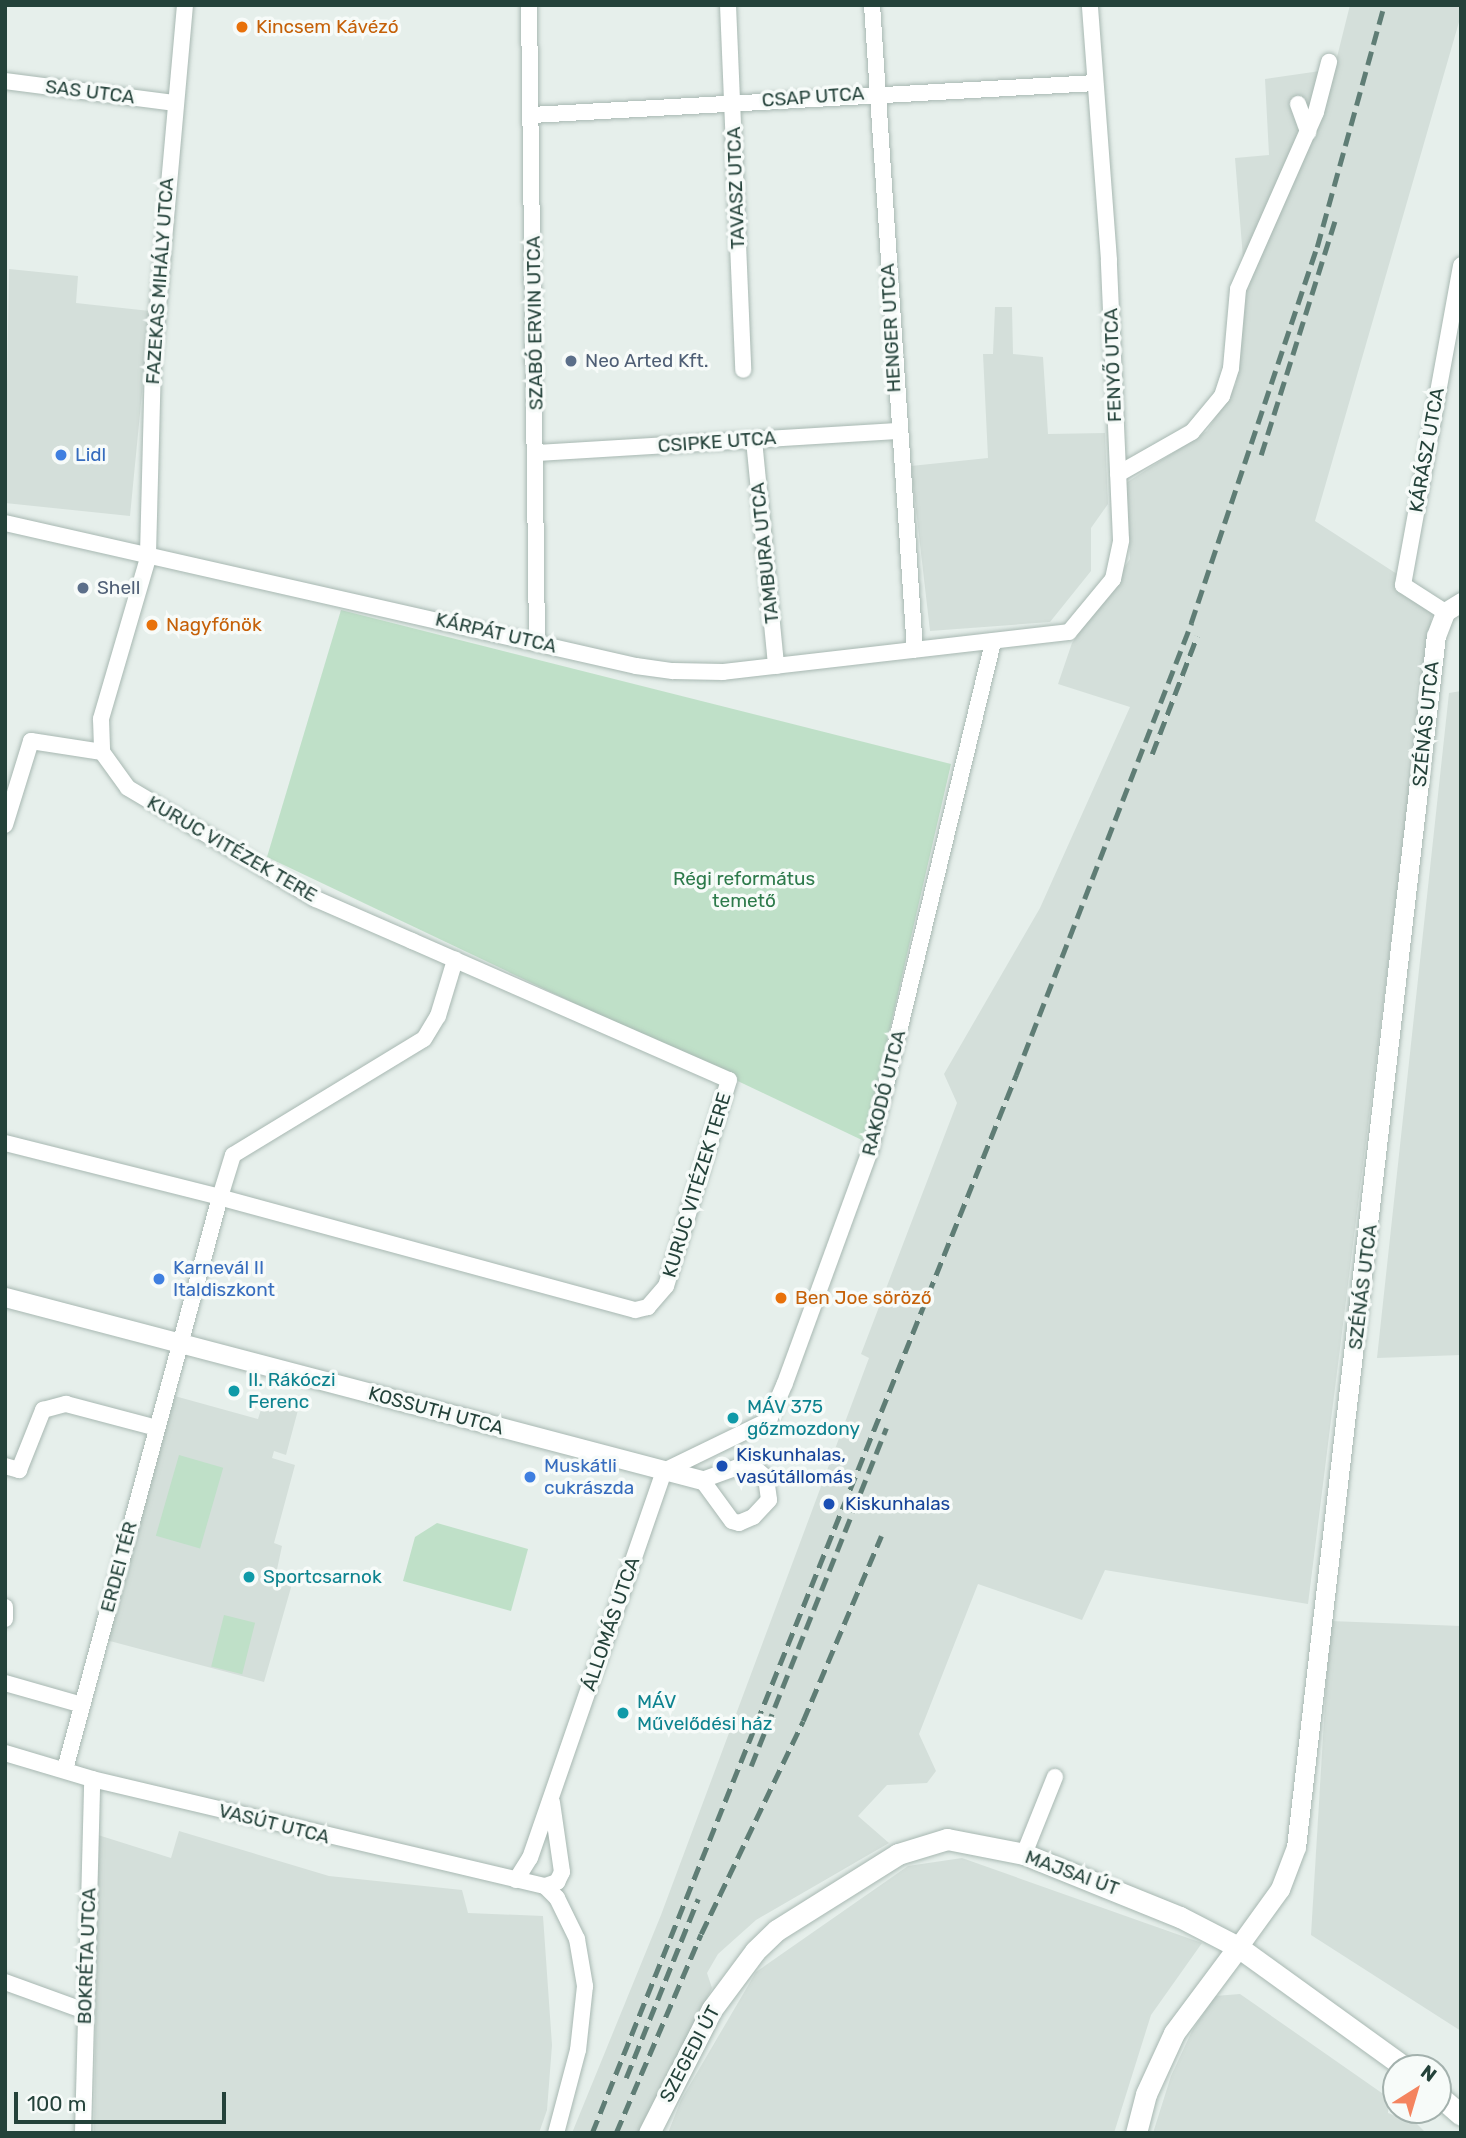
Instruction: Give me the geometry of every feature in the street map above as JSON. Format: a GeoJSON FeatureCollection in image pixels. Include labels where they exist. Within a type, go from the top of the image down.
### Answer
{"type":"FeatureCollection","features":[{"type":"Feature","properties":{"kind":"main road","name":"MAJSAI ÚT"},"geometry":{"type":"LineString","coordinates":[[735,1977],[776,1930],[907,1849],[947,1839],[1024,1854],[1143,1900],[1238,1947],[1387,2054]]}},
{"type":"Feature","properties":{"kind":"main road"},"geometry":{"type":"LineString","coordinates":[[1136,2133],[1160,2058],[1200,1993],[1238,1947]]}},
{"type":"Feature","properties":{"kind":"main road"},"geometry":{"type":"LineString","coordinates":[[1200,1993],[1238,1970],[1257,1968],[1275,1973]]}},
{"type":"Feature","properties":{"kind":"main road","name":"SZEGEDI ÚT"},"geometry":{"type":"LineString","coordinates":[[649,2133],[712,2010],[735,1977]]}},
{"type":"Feature","properties":{"kind":"street","name":"FAZEKAS MIHÁLY UTCA"},"geometry":{"type":"LineString","coordinates":[[148,558],[153,363],[174,103],[185,5]]}},
{"type":"Feature","properties":{"kind":"street","name":"SZABÓ ERVIN UTCA"},"geometry":{"type":"LineString","coordinates":[[529,5],[537,453],[537,641]]}},
{"type":"Feature","properties":{"kind":"street","name":"TAVASZ UTCA"},"geometry":{"type":"LineString","coordinates":[[728,5],[743,370]]}},
{"type":"Feature","properties":{"kind":"street","name":"HENGER UTCA"},"geometry":{"type":"LineString","coordinates":[[872,5],[897,430],[915,650]]}},
{"type":"Feature","properties":{"kind":"street","name":"FENYŐ UTCA"},"geometry":{"type":"LineString","coordinates":[[993,642],[1069,632],[1113,579],[1121,550],[1109,260],[1090,5]]}},
{"type":"Feature","properties":{"kind":"street"},"geometry":{"type":"LineString","coordinates":[[1118,474],[1169,447],[1217,405],[1231,368],[1238,289],[1308,132],[1329,62]]}},
{"type":"Feature","properties":{"kind":"street","name":"SAS UTCA"},"geometry":{"type":"LineString","coordinates":[[5,81],[174,103]]}},
{"type":"Feature","properties":{"kind":"street","name":"CSAP UTCA"},"geometry":{"type":"LineString","coordinates":[[532,115],[878,92],[1095,82]]}},
{"type":"Feature","properties":{"kind":"street"},"geometry":{"type":"LineString","coordinates":[[1298,104],[1308,132]]}},
{"type":"Feature","properties":{"kind":"street","name":"KÁRÁSZ UTCA"},"geometry":{"type":"LineString","coordinates":[[1453,607],[1403,585],[1461,265]]}},
{"type":"Feature","properties":{"kind":"street","name":"CSIPKE UTCA"},"geometry":{"type":"LineString","coordinates":[[537,453],[897,430]]}},
{"type":"Feature","properties":{"kind":"street","name":"TAMBURA UTCA"},"geometry":{"type":"LineString","coordinates":[[754,440],[776,666]]}},
{"type":"Feature","properties":{"kind":"street","name":"KÁRPÁT UTCA"},"geometry":{"type":"LineString","coordinates":[[5,523],[148,558],[537,641],[636,666],[673,671],[776,666],[993,642]]}},
{"type":"Feature","properties":{"kind":"street"},"geometry":{"type":"LineString","coordinates":[[5,825],[31,741],[102,752],[101,719],[148,558]]}},
{"type":"Feature","properties":{"kind":"street","name":"SZÉNÁS UTCA"},"geometry":{"type":"LineString","coordinates":[[1238,1947],[1280,1889],[1296,1847],[1436,636],[1453,607]]}},
{"type":"Feature","properties":{"kind":"street","name":"RAKODÓ UTCA"},"geometry":{"type":"LineString","coordinates":[[664,1471],[761,1425],[773,1413],[870,1151],[993,642]]}},
{"type":"Feature","properties":{"kind":"street","name":"KURUC VITÉZEK TERE"},"geometry":{"type":"LineString","coordinates":[[5,1143],[220,1197],[635,1310],[654,1303],[666,1286],[729,1080],[316,899],[128,788],[102,752]]}},
{"type":"Feature","properties":{"kind":"street"},"geometry":{"type":"LineString","coordinates":[[180,1342],[233,1155],[424,1039],[438,1017],[455,960]]}},
{"type":"Feature","properties":{"kind":"street","name":"KOSSUTH UTCA"},"geometry":{"type":"LineString","coordinates":[[5,1297],[702,1480]]}},
{"type":"Feature","properties":{"kind":"street","name":"ERDEI TÉR"},"geometry":{"type":"LineString","coordinates":[[65,1769],[180,1342]]}},
{"type":"Feature","properties":{"kind":"street"},"geometry":{"type":"LineString","coordinates":[[5,1466],[19,1470],[43,1410],[66,1404],[156,1428]]}},
{"type":"Feature","properties":{"kind":"street","name":"ÁLLOMÁS UTCA"},"geometry":{"type":"LineString","coordinates":[[516,1880],[530,1858],[664,1471]]}},
{"type":"Feature","properties":{"kind":"street"},"geometry":{"type":"LineString","coordinates":[[5,1607],[5,1619]]}},
{"type":"Feature","properties":{"kind":"street"},"geometry":{"type":"LineString","coordinates":[[5,1684],[82,1705]]}},
{"type":"Feature","properties":{"kind":"street","name":"VASÚT UTCA"},"geometry":{"type":"LineString","coordinates":[[5,1753],[92,1779],[545,1886]]}},
{"type":"Feature","properties":{"kind":"street","name":"ÁLLOMÁS UTCA"},"geometry":{"type":"LineString","coordinates":[[545,1886],[557,1882],[562,1872],[552,1814],[558,1777]]}},
{"type":"Feature","properties":{"kind":"street"},"geometry":{"type":"LineString","coordinates":[[1024,1854],[1055,1777]]}},
{"type":"Feature","properties":{"kind":"street","name":"BOKRÉTA UTCA"},"geometry":{"type":"LineString","coordinates":[[83,2133],[92,1779]]}},
{"type":"Feature","properties":{"kind":"street"},"geometry":{"type":"LineString","coordinates":[[545,1886],[556,1898],[577,1939],[585,1986],[578,2050],[556,2133]]}},
{"type":"Feature","properties":{"kind":"street"},"geometry":{"type":"LineString","coordinates":[[5,1982],[85,2011]]}},
{"type":"Feature","properties":{"kind":"shaded area"},"geometry":{"type":"Polygon","coordinates":[[[1350,5],[1461,5],[1461,15],[1315,521],[1397,574],[1395,590],[1432,613],[1308,1604],[1105,1570],[1082,1620],[978,1584],[919,1734],[936,1771],[927,1783],[887,1785],[858,1816],[889,1843],[756,1920],[718,1954],[707,1973],[712,1988],[639,2133],[572,2133],[661,1915],[869,1358],[861,1354],[957,1103],[944,1074],[1040,908],[1130,707],[1058,684],[1072,643],[1130,559],[1126,483],[1207,431],[1236,384],[1245,283],[1235,158],[1269,155],[1265,79],[1334,69],[1350,5]]]}},
{"type":"Feature","properties":{"kind":"shaded area"},"geometry":{"type":"Polygon","coordinates":[[[9,269],[78,276],[76,303],[150,311],[130,516],[5,503],[9,269]]]}},
{"type":"Feature","properties":{"kind":"shaded area"},"geometry":{"type":"Polygon","coordinates":[[[995,307],[1012,307],[1013,354],[1043,357],[1048,434],[1105,433],[1108,504],[1091,528],[1091,571],[1050,622],[930,631],[911,466],[988,458],[983,354],[993,354],[995,307]]]}},
{"type":"Feature","properties":{"kind":"shaded area"},"geometry":{"type":"Polygon","coordinates":[[[1461,691],[1461,1355],[1377,1358],[1449,693],[1461,691]]]}},
{"type":"Feature","properties":{"kind":"shaded area"},"geometry":{"type":"Polygon","coordinates":[[[171,1395],[258,1419],[264,1400],[298,1410],[286,1455],[274,1451],[272,1458],[295,1465],[274,1543],[282,1546],[275,1579],[292,1584],[264,1682],[106,1640],[171,1395]]]}},
{"type":"Feature","properties":{"kind":"shaded area"},"geometry":{"type":"Polygon","coordinates":[[[1330,1621],[1461,1626],[1461,2031],[1311,1935],[1330,1621]]]}},
{"type":"Feature","properties":{"kind":"shaded area"},"geometry":{"type":"Polygon","coordinates":[[[179,1831],[329,1876],[462,1890],[468,1913],[543,1916],[552,2045],[547,2110],[539,2133],[94,2133],[98,1835],[171,1858],[179,1831]]]}},
{"type":"Feature","properties":{"kind":"shaded area"},"geometry":{"type":"Polygon","coordinates":[[[962,1858],[1202,1943],[1151,2015],[1114,2133],[668,2133],[681,2100],[756,1972],[908,1866],[962,1858]]]}},
{"type":"Feature","properties":{"kind":"shaded area"},"geometry":{"type":"Polygon","coordinates":[[[1240,1994],[1382,2093],[1382,2124],[1417,2124],[1426,2133],[1153,2133],[1171,2076],[1192,2031],[1215,1996],[1240,1994]]]}},
{"type":"Feature","properties":{"kind":"green space","name":"Régi református temető"},"geometry":{"type":"Polygon","coordinates":[[[341,610],[951,764],[864,1141],[267,857],[341,610]]]}},
{"type":"Feature","properties":{"kind":"green space"},"geometry":{"type":"Polygon","coordinates":[[[179,1455],[223,1468],[200,1548],[156,1536],[179,1455]]]}},
{"type":"Feature","properties":{"kind":"green space"},"geometry":{"type":"Polygon","coordinates":[[[437,1523],[528,1549],[511,1611],[403,1581],[415,1537],[437,1523]]]}},
{"type":"Feature","properties":{"kind":"green space"},"geometry":{"type":"Polygon","coordinates":[[[224,1615],[255,1623],[242,1674],[211,1666],[224,1615]]]}},
{"type":"Feature","properties":{"kind":"railway"},"geometry":{"type":"LineString","coordinates":[[592,2133],[1016,1075],[1191,623],[1317,247],[1384,5]]}},
{"type":"Feature","properties":{"kind":"railway"},"geometry":{"type":"LineString","coordinates":[[1261,455],[1335,221]]}},
{"type":"Feature","properties":{"kind":"railway"},"geometry":{"type":"LineString","coordinates":[[1152,754],[1197,636]]}},
{"type":"Feature","properties":{"kind":"railway"},"geometry":{"type":"LineString","coordinates":[[751,1766],[886,1428]]}},
{"type":"Feature","properties":{"kind":"railway"},"geometry":{"type":"LineString","coordinates":[[616,2133],[701,1934],[803,1721],[881,1536]]}},
{"type":"Feature","properties":{"kind":"railway"},"geometry":{"type":"LineString","coordinates":[[626,2078],[698,1899]]}},
{"type":"Feature","properties":{"kind":"place","name":"Kincsem Kávézó"},"geometry":{"type":"Point","coordinates":[242,27]}},
{"type":"Feature","properties":{"kind":"place","name":"Neo Arted Kft."},"geometry":{"type":"Point","coordinates":[571,361]}},
{"type":"Feature","properties":{"kind":"place","name":"Lidl"},"geometry":{"type":"Point","coordinates":[61,455]}},
{"type":"Feature","properties":{"kind":"place","name":"Shell"},"geometry":{"type":"Point","coordinates":[83,588]}},
{"type":"Feature","properties":{"kind":"place","name":"Nagyfőnök"},"geometry":{"type":"Point","coordinates":[152,625]}},
{"type":"Feature","properties":{"kind":"place","name":"Karnevál II Italdiszkont"},"geometry":{"type":"Point","coordinates":[159,1279]}},
{"type":"Feature","properties":{"kind":"place","name":"Ben Joe söröző"},"geometry":{"type":"Point","coordinates":[781,1298]}},
{"type":"Feature","properties":{"kind":"place","name":"II. Rákóczi Ferenc"},"geometry":{"type":"Point","coordinates":[234,1391]}},
{"type":"Feature","properties":{"kind":"place","name":"MÁV 375 gőzmozdony"},"geometry":{"type":"Point","coordinates":[733,1418]}},
{"type":"Feature","properties":{"kind":"place","name":"Kiskunhalas, vasútállomás"},"geometry":{"type":"Point","coordinates":[722,1466]}},
{"type":"Feature","properties":{"kind":"place","name":"Muskátli cukrászda"},"geometry":{"type":"Point","coordinates":[530,1477]}},
{"type":"Feature","properties":{"kind":"place","name":"Kiskunhalas"},"geometry":{"type":"Point","coordinates":[829,1504]}},
{"type":"Feature","properties":{"kind":"place","name":"Sportcsarnok"},"geometry":{"type":"Point","coordinates":[249,1577]}},
{"type":"Feature","properties":{"kind":"place","name":"MÁV Művelődési ház"},"geometry":{"type":"Point","coordinates":[623,1713]}}]}
